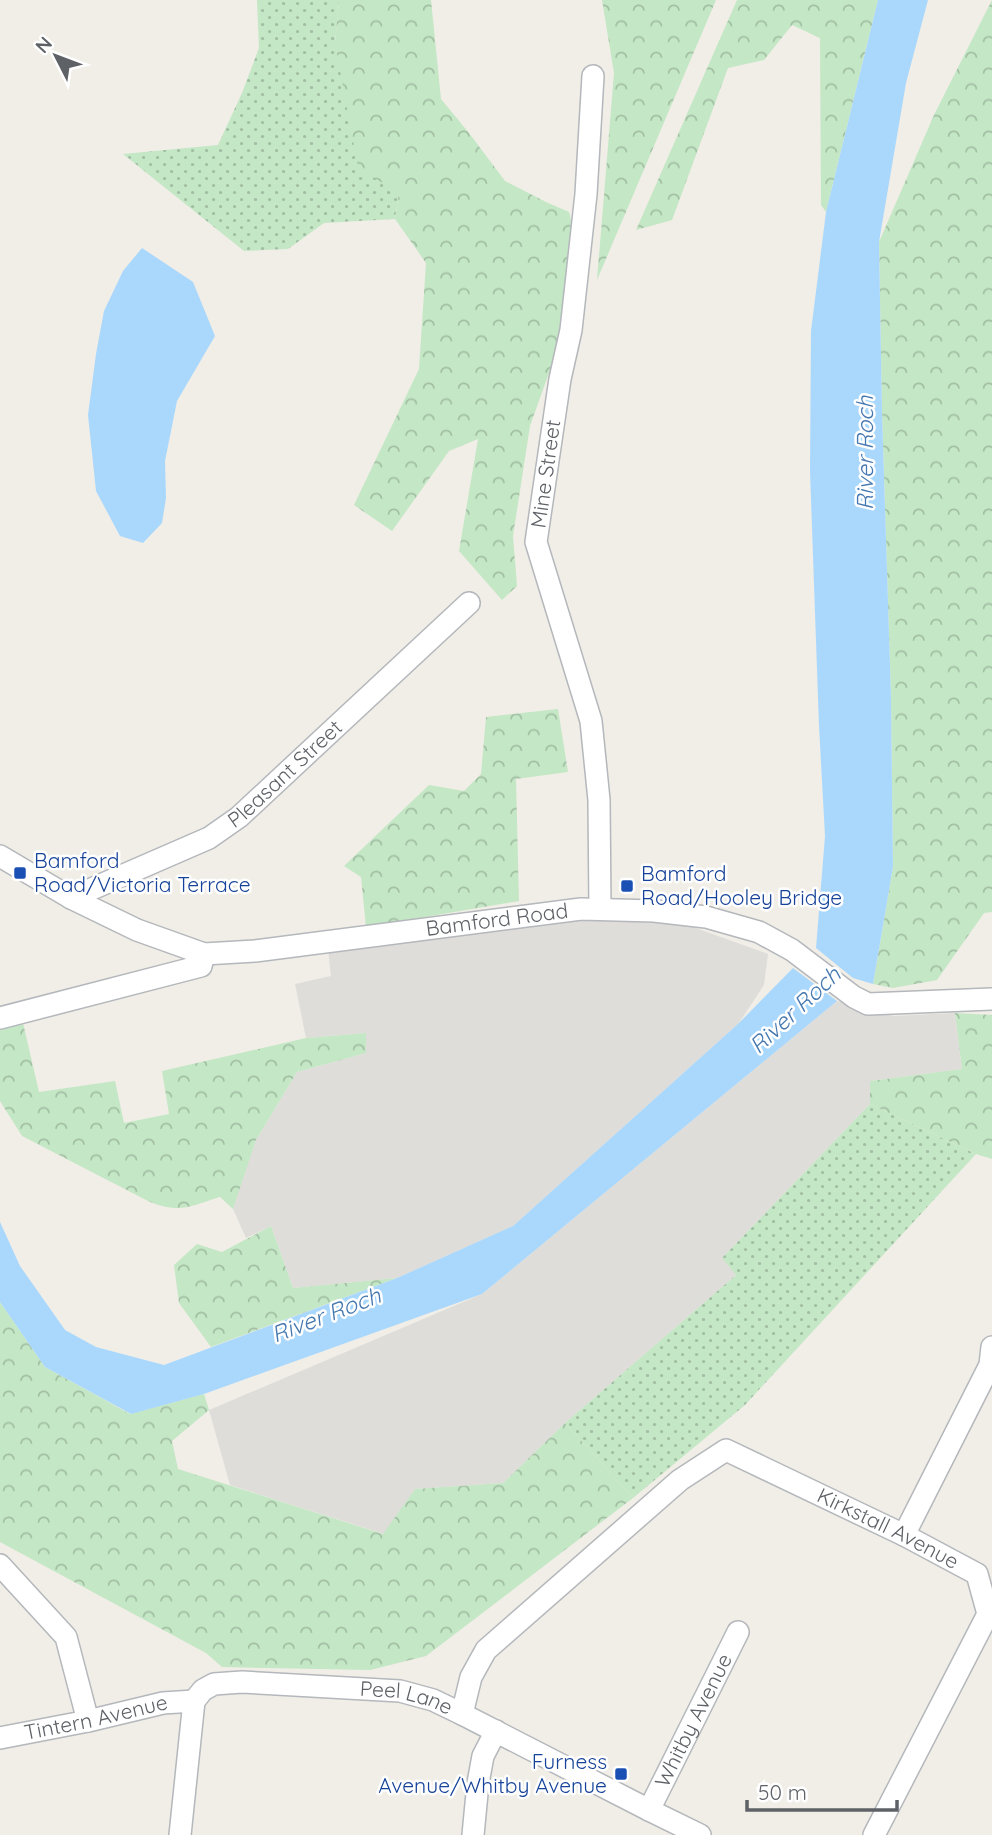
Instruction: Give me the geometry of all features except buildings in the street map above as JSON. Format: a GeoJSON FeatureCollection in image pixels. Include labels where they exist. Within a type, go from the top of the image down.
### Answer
{"type":"FeatureCollection","features":[{"type":"Feature","properties":{"kind":"street","name":"Mine Street"},"geometry":{"type":"LineString","coordinates":[[593,76],[586,194],[571,330],[560,379],[536,542],[591,721],[599,800],[600,909]]}},
{"type":"Feature","properties":{"kind":"street","name":"Pleasant Street"},"geometry":{"type":"LineString","coordinates":[[71,898],[209,838],[239,817],[469,603]]}},
{"type":"Feature","properties":{"kind":"street","name":"Bamford Road"},"geometry":{"type":"LineString","coordinates":[[0,856],[71,898],[137,930],[204,954],[255,951],[581,909],[654,911],[706,917],[759,932],[792,950],[854,998],[868,1004],[992,999]]}},
{"type":"Feature","properties":{"kind":"street"},"geometry":{"type":"LineString","coordinates":[[0,1017],[201,966],[204,954]]}},
{"type":"Feature","properties":{"kind":"street"},"geometry":{"type":"LineString","coordinates":[[904,1535],[991,1359]]}},
{"type":"Feature","properties":{"kind":"street","name":"Kirkstall Avenue"},"geometry":{"type":"LineString","coordinates":[[726,1450],[904,1535],[977,1574],[988,1614],[874,1835]]}},
{"type":"Feature","properties":{"kind":"street","name":"Peel Lane"},"geometry":{"type":"LineString","coordinates":[[194,1702],[203,1690],[214,1684],[242,1682],[400,1692],[433,1700],[462,1714],[471,1677],[486,1650],[680,1480],[726,1450]]}},
{"type":"Feature","properties":{"kind":"street"},"geometry":{"type":"LineString","coordinates":[[0,1565],[66,1637],[88,1721]]}},
{"type":"Feature","properties":{"kind":"street","name":"Whitby Avenue"},"geometry":{"type":"LineString","coordinates":[[649,1810],[738,1632]]}},
{"type":"Feature","properties":{"kind":"street"},"geometry":{"type":"LineString","coordinates":[[180,1835],[194,1702]]}},
{"type":"Feature","properties":{"kind":"street","name":"Tintern Avenue"},"geometry":{"type":"LineString","coordinates":[[0,1738],[163,1703],[194,1702]]}},
{"type":"Feature","properties":{"kind":"street"},"geometry":{"type":"LineString","coordinates":[[462,1714],[700,1835]]}},
{"type":"Feature","properties":{"kind":"street"},"geometry":{"type":"LineString","coordinates":[[473,1835],[483,1756],[496,1731]]}},
{"type":"Feature","properties":{"kind":"shaded area"},"geometry":{"type":"Polygon","coordinates":[[[651,912],[768,954],[764,985],[739,1023],[513,1226],[397,1278],[293,1288],[271,1226],[246,1238],[233,1209],[241,1182],[256,1140],[297,1072],[366,1053],[365,1033],[306,1038],[295,984],[331,976],[328,949],[651,912]]]}},
{"type":"Feature","properties":{"kind":"shaded area"},"geometry":{"type":"Polygon","coordinates":[[[837,1001],[894,1016],[955,1013],[962,1069],[870,1081],[870,1104],[723,1257],[736,1275],[565,1423],[503,1483],[415,1489],[384,1534],[230,1485],[209,1410],[482,1294],[837,1001]]]}},
{"type":"Feature","properties":{"kind":"green space"},"geometry":{"type":"Polygon","coordinates":[[[257,0],[339,0],[335,43],[399,193],[395,219],[324,223],[288,249],[244,251],[123,154],[218,145],[259,48],[257,0]]]}},
{"type":"Feature","properties":{"kind":"green space"},"geometry":{"type":"Polygon","coordinates":[[[339,0],[431,0],[441,99],[505,181],[569,212],[574,231],[561,339],[530,426],[513,536],[517,586],[502,600],[459,551],[478,439],[449,451],[392,531],[354,505],[419,369],[426,263],[395,219],[399,193],[358,168],[335,43],[339,0]]]}},
{"type":"Feature","properties":{"kind":"green space"},"geometry":{"type":"Polygon","coordinates":[[[602,0],[716,0],[597,280],[614,73],[602,0]]]}},
{"type":"Feature","properties":{"kind":"green space"},"geometry":{"type":"Polygon","coordinates":[[[737,0],[878,0],[826,212],[821,205],[820,38],[792,25],[764,60],[728,68],[672,220],[636,230],[737,0]]]}},
{"type":"Feature","properties":{"kind":"green space"},"geometry":{"type":"Polygon","coordinates":[[[992,0],[992,912],[984,913],[937,980],[893,988],[873,984],[893,867],[879,242],[934,115],[992,0]]]}},
{"type":"Feature","properties":{"kind":"green space"},"geometry":{"type":"Polygon","coordinates":[[[558,709],[568,772],[516,779],[519,901],[366,927],[361,877],[344,866],[429,785],[464,791],[481,774],[486,717],[558,709]]]}},
{"type":"Feature","properties":{"kind":"green space"},"geometry":{"type":"Polygon","coordinates":[[[955,1013],[992,1015],[992,1159],[870,1104],[870,1081],[962,1069],[955,1013]]]}},
{"type":"Feature","properties":{"kind":"green space"},"geometry":{"type":"Polygon","coordinates":[[[23,1023],[39,1092],[115,1081],[124,1123],[169,1114],[162,1071],[306,1038],[366,1033],[366,1053],[297,1072],[256,1140],[233,1209],[220,1197],[193,1206],[170,1208],[150,1202],[22,1136],[0,1101],[0,1030],[23,1023]]]}},
{"type":"Feature","properties":{"kind":"green space"},"geometry":{"type":"Polygon","coordinates":[[[870,1104],[976,1154],[745,1405],[633,1498],[565,1423],[736,1275],[722,1258],[870,1104]]]}},
{"type":"Feature","properties":{"kind":"green space"},"geometry":{"type":"Polygon","coordinates":[[[271,1226],[293,1288],[397,1278],[211,1347],[179,1303],[174,1265],[197,1244],[222,1252],[271,1226]]]}},
{"type":"Feature","properties":{"kind":"green space"},"geometry":{"type":"Polygon","coordinates":[[[0,1302],[45,1367],[130,1414],[204,1394],[209,1410],[172,1441],[178,1469],[383,1534],[415,1489],[503,1483],[565,1423],[633,1498],[426,1656],[370,1670],[222,1667],[206,1653],[0,1542],[0,1302]]]}},
{"type":"Feature","properties":{"kind":"water","name":"River Roch"},"geometry":{"type":"Polygon","coordinates":[[[878,0],[928,0],[906,83],[879,242],[893,867],[873,984],[853,978],[816,948],[825,836],[810,471],[811,331],[826,212],[878,0]]]}},
{"type":"Feature","properties":{"kind":"water"},"geometry":{"type":"Polygon","coordinates":[[[142,248],[193,282],[215,336],[177,401],[165,461],[166,498],[162,523],[143,543],[120,536],[96,491],[88,415],[104,311],[123,271],[142,248]]]}},
{"type":"Feature","properties":{"kind":"water","name":"River Roch"},"geometry":{"type":"Polygon","coordinates":[[[793,968],[837,1001],[482,1294],[204,1394],[131,1414],[45,1367],[0,1302],[0,1222],[20,1266],[65,1330],[96,1347],[164,1365],[397,1278],[513,1226],[739,1023],[793,968]]]}},
{"type":"Feature","properties":{"kind":"place","name":"Bamford Road/Victoria Terrace"},"geometry":{"type":"Point","coordinates":[20,873]}},
{"type":"Feature","properties":{"kind":"place","name":"Bamford Road/Hooley Bridge"},"geometry":{"type":"Point","coordinates":[627,886]}},
{"type":"Feature","properties":{"kind":"place","name":"Furness Avenue/Whitby Avenue"},"geometry":{"type":"Point","coordinates":[621,1774]}}]}
